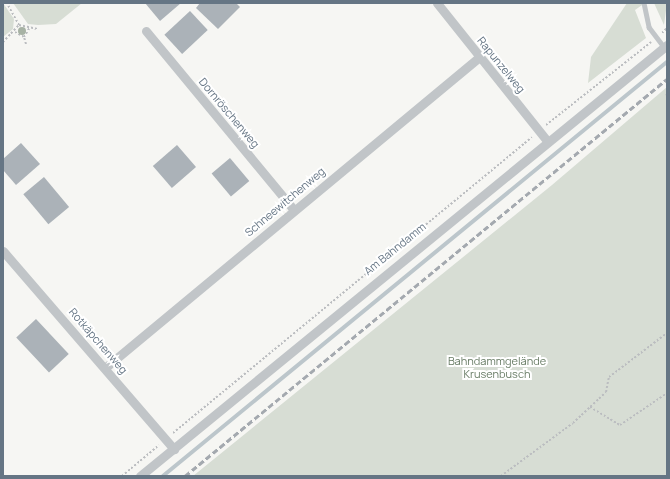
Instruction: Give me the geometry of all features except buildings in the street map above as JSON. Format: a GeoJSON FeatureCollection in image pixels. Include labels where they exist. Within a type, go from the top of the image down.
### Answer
{"type":"FeatureCollection","features":[{"type":"Feature","properties":{"kind":"street","name":"Rapunzelweg"},"geometry":{"type":"LineString","coordinates":[[437,3],[547,141]]}},
{"type":"Feature","properties":{"kind":"street","name":"Dornröschenweg"},"geometry":{"type":"LineString","coordinates":[[146,31],[294,210]]}},
{"type":"Feature","properties":{"kind":"street","name":"Am Bahndamm"},"geometry":{"type":"LineString","coordinates":[[140,476],[547,141],[666,46]]}},
{"type":"Feature","properties":{"kind":"street","name":"Schneewitchenweg"},"geometry":{"type":"LineString","coordinates":[[106,367],[480,57]]}},
{"type":"Feature","properties":{"kind":"street","name":"Rotkäpchenweg"},"geometry":{"type":"LineString","coordinates":[[3,251],[106,367],[174,448]]}},
{"type":"Feature","properties":{"kind":"lane"},"geometry":{"type":"LineString","coordinates":[[644,3],[656,37],[666,46]]}},
{"type":"Feature","properties":{"kind":"path"},"geometry":{"type":"LineString","coordinates":[[7,3],[19,25]]}},
{"type":"Feature","properties":{"kind":"path"},"geometry":{"type":"LineString","coordinates":[[19,25],[38,29]]}},
{"type":"Feature","properties":{"kind":"path"},"geometry":{"type":"LineString","coordinates":[[3,42],[15,32],[19,25]]}},
{"type":"Feature","properties":{"kind":"path"},"geometry":{"type":"LineString","coordinates":[[24,37],[30,27]]}},
{"type":"Feature","properties":{"kind":"path"},"geometry":{"type":"LineString","coordinates":[[122,476],[539,131],[667,28]]}},
{"type":"Feature","properties":{"kind":"path"},"geometry":{"type":"LineString","coordinates":[[15,32],[24,37],[26,44]]}},
{"type":"Feature","properties":{"kind":"path"},"geometry":{"type":"LineString","coordinates":[[501,476],[590,407],[606,392],[609,377],[667,333]]}},
{"type":"Feature","properties":{"kind":"path"},"geometry":{"type":"LineString","coordinates":[[590,407],[620,425],[667,393]]}},
{"type":"Feature","properties":{"kind":"green space"},"geometry":{"type":"Polygon","coordinates":[[[3,3],[14,19],[13,29],[3,37],[3,3]]]}},
{"type":"Feature","properties":{"kind":"green space"},"geometry":{"type":"Polygon","coordinates":[[[13,3],[82,3],[56,24],[38,25],[28,24],[13,3]]]}},
{"type":"Feature","properties":{"kind":"green space"},"geometry":{"type":"Polygon","coordinates":[[[627,3],[645,3],[635,10],[646,38],[588,83],[591,57],[627,3]]]}},
{"type":"Feature","properties":{"kind":"green space"},"geometry":{"type":"Polygon","coordinates":[[[654,3],[667,3],[664,25],[654,3]]]}},
{"type":"Feature","properties":{"kind":"green space","name":"Bahndammgelände Krusenbusch"},"geometry":{"type":"Polygon","coordinates":[[[667,87],[667,476],[193,476],[552,185],[667,87]]]}},
{"type":"Feature","properties":{"kind":"waterway"},"geometry":{"type":"LineString","coordinates":[[163,476],[667,62]]}},
{"type":"Feature","properties":{"kind":"railway"},"geometry":{"type":"LineString","coordinates":[[185,476],[667,79]]}}]}
